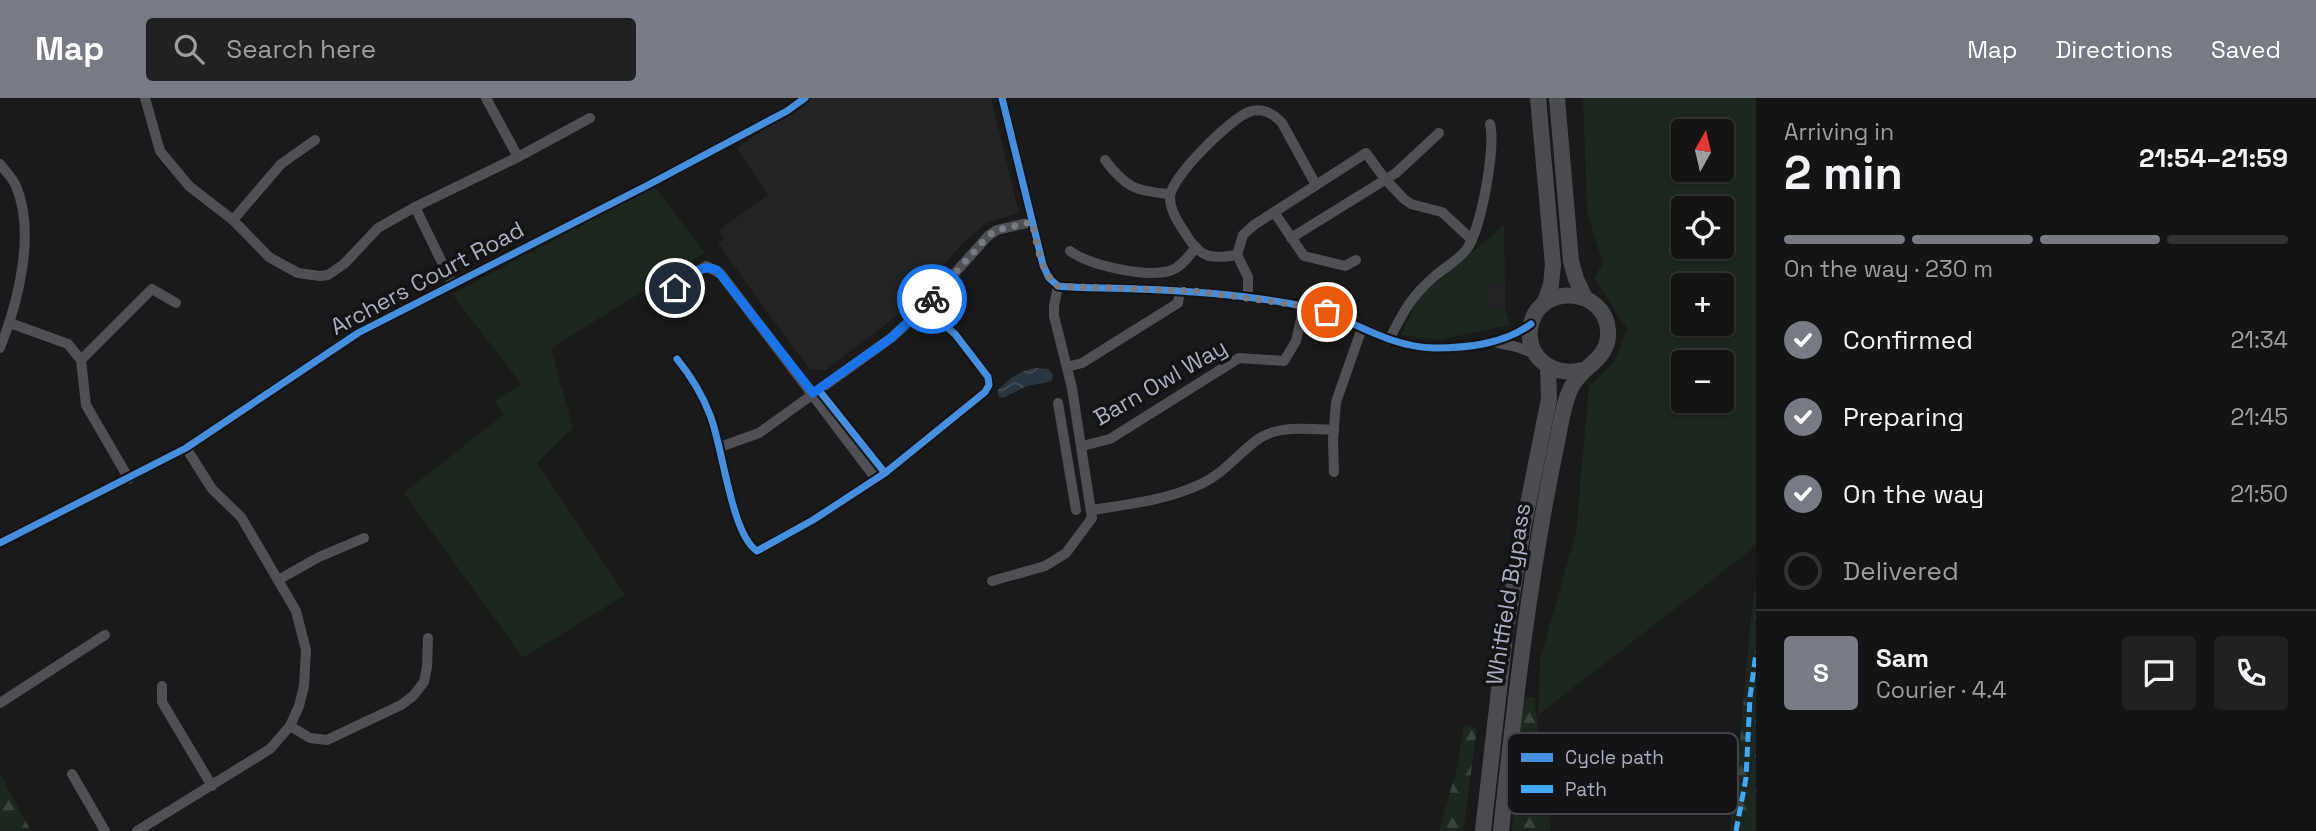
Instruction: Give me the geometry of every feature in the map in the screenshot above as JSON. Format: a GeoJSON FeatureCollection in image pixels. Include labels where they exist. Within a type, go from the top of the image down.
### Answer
{"type":"FeatureCollection","features":[{"type":"Feature","properties":{"kind":"highway"},"geometry":{"type":"LineString","coordinates":[[1538,98],[1553,265],[1551,285],[1544,304],[1531,324],[1530,339],[1536,354],[1548,366],[1565,373],[1583,370],[1595,363],[1604,352],[1608,331],[1601,311],[1585,298],[1571,261],[1557,98]]}},
{"type":"Feature","properties":{"kind":"highway"},"geometry":{"type":"LineString","coordinates":[[1544,304],[1563,295],[1585,298]]}},
{"type":"Feature","properties":{"kind":"highway","name":"Whitfield Bypass"},"geometry":{"type":"LineString","coordinates":[[1483,831],[1510,603],[1549,399],[1548,366]]}},
{"type":"Feature","properties":{"kind":"highway","name":"Whitfield Bypass"},"geometry":{"type":"LineString","coordinates":[[1512,733],[1522,640],[1540,527],[1565,403],[1583,370]]}},
{"type":"Feature","properties":{"kind":"highway","name":"Whitfield Bypass"},"geometry":{"type":"LineString","coordinates":[[1501,831],[1507,776]]}},
{"type":"Feature","properties":{"kind":"street"},"geometry":{"type":"LineString","coordinates":[[145,98],[160,151],[189,186],[233,220],[269,257],[298,273],[320,276],[328,275],[344,264],[377,228],[518,158],[590,118]]}},
{"type":"Feature","properties":{"kind":"street"},"geometry":{"type":"LineString","coordinates":[[486,98],[518,158]]}},
{"type":"Feature","properties":{"kind":"street","name":"Archers Court Road"},"geometry":{"type":"LineString","coordinates":[[0,542],[186,448],[359,332],[648,185],[787,111],[805,98]]}},
{"type":"Feature","properties":{"kind":"street"},"geometry":{"type":"LineString","coordinates":[[1002,98],[1043,265],[1049,278],[1058,286],[1180,290],[1304,306],[1327,312],[1397,343],[1436,348],[1489,343],[1513,336],[1531,324]]}},
{"type":"Feature","properties":{"kind":"street"},"geometry":{"type":"LineString","coordinates":[[1237,255],[1219,258],[1206,256],[1196,247],[1171,208],[1169,194],[1186,166],[1212,141],[1241,116],[1258,110],[1275,116],[1316,185]]}},
{"type":"Feature","properties":{"kind":"street"},"geometry":{"type":"LineString","coordinates":[[1390,340],[1406,305],[1434,276],[1468,248],[1483,207],[1493,136],[1490,124]]}},
{"type":"Feature","properties":{"kind":"street"},"geometry":{"type":"LineString","coordinates":[[1291,238],[1396,173],[1439,133]]}},
{"type":"Feature","properties":{"kind":"street"},"geometry":{"type":"LineString","coordinates":[[233,220],[281,164],[315,140]]}},
{"type":"Feature","properties":{"kind":"street"},"geometry":{"type":"LineString","coordinates":[[1248,298],[1248,277],[1237,255],[1247,230],[1366,153],[1385,179],[1411,204],[1443,212],[1471,239]]}},
{"type":"Feature","properties":{"kind":"street"},"geometry":{"type":"LineString","coordinates":[[1105,160],[1124,183],[1135,190],[1169,194]]}},
{"type":"Feature","properties":{"kind":"street"},"geometry":{"type":"LineString","coordinates":[[0,164],[16,184],[23,211],[25,247],[10,323],[0,348]]}},
{"type":"Feature","properties":{"kind":"street"},"geometry":{"type":"LineString","coordinates":[[415,207],[452,283]]}},
{"type":"Feature","properties":{"kind":"street"},"geometry":{"type":"LineString","coordinates":[[1274,212],[1301,254],[1345,266],[1356,260]]}},
{"type":"Feature","properties":{"kind":"street"},"geometry":{"type":"LineString","coordinates":[[720,447],[759,433],[891,338],[924,308],[988,236],[997,230],[1032,222]]}},
{"type":"Feature","properties":{"kind":"street"},"geometry":{"type":"LineString","coordinates":[[1070,251],[1098,265],[1158,272],[1173,270],[1196,247]]}},
{"type":"Feature","properties":{"kind":"street"},"geometry":{"type":"LineString","coordinates":[[675,288],[700,268],[706,266],[717,270],[876,479]]}},
{"type":"Feature","properties":{"kind":"street"},"geometry":{"type":"LineString","coordinates":[[992,581],[1045,566],[1066,554],[1092,514],[1077,417],[1054,316],[1058,286]]}},
{"type":"Feature","properties":{"kind":"street"},"geometry":{"type":"LineString","coordinates":[[80,360],[152,289],[176,303]]}},
{"type":"Feature","properties":{"kind":"street"},"geometry":{"type":"LineString","coordinates":[[1067,367],[1082,363],[1178,303],[1180,290]]}},
{"type":"Feature","properties":{"kind":"street","name":"Barn Owl Way"},"geometry":{"type":"LineString","coordinates":[[1082,446],[1111,439],[1239,358],[1284,361],[1296,341],[1304,306]]}},
{"type":"Feature","properties":{"kind":"street"},"geometry":{"type":"LineString","coordinates":[[677,359],[692,378],[711,416],[739,524],[749,546],[757,551],[813,520],[876,479],[985,392],[989,385],[988,377],[955,334],[924,308]]}},
{"type":"Feature","properties":{"kind":"street"},"geometry":{"type":"LineString","coordinates":[[10,323],[68,344],[80,360],[86,405],[129,478]]}},
{"type":"Feature","properties":{"kind":"street"},"geometry":{"type":"LineString","coordinates":[[1334,472],[1336,402],[1362,328]]}},
{"type":"Feature","properties":{"kind":"street"},"geometry":{"type":"LineString","coordinates":[[1489,343],[1517,347],[1536,354]]}},
{"type":"Feature","properties":{"kind":"street"},"geometry":{"type":"LineString","coordinates":[[1058,402],[1076,510]]}},
{"type":"Feature","properties":{"kind":"street"},"geometry":{"type":"LineString","coordinates":[[1060,420],[1077,417]]}},
{"type":"Feature","properties":{"kind":"street"},"geometry":{"type":"LineString","coordinates":[[1092,514],[1153,500],[1201,485],[1222,472],[1262,437],[1271,433],[1334,430]]}},
{"type":"Feature","properties":{"kind":"street"},"geometry":{"type":"LineString","coordinates":[[136,831],[270,749],[290,726],[304,686],[306,650],[296,611],[241,517],[212,489],[186,448]]}},
{"type":"Feature","properties":{"kind":"street"},"geometry":{"type":"LineString","coordinates":[[1072,485],[1087,482]]}},
{"type":"Feature","properties":{"kind":"street"},"geometry":{"type":"LineString","coordinates":[[278,580],[319,557],[364,538]]}},
{"type":"Feature","properties":{"kind":"street"},"geometry":{"type":"LineString","coordinates":[[0,703],[105,635]]}},
{"type":"Feature","properties":{"kind":"street"},"geometry":{"type":"LineString","coordinates":[[290,726],[310,738],[327,740],[401,705],[413,696],[424,682],[428,638]]}},
{"type":"Feature","properties":{"kind":"street"},"geometry":{"type":"LineString","coordinates":[[162,687],[162,702],[212,786]]}},
{"type":"Feature","properties":{"kind":"street"},"geometry":{"type":"LineString","coordinates":[[72,774],[105,831]]}},
{"type":"Feature","properties":{"kind":"shaded area"},"geometry":{"type":"Polygon","coordinates":[[[809,98],[991,98],[1019,213],[988,222],[963,243],[898,315],[826,370],[809,369],[718,244],[724,239],[719,230],[768,195],[737,148],[809,98]]]}},
{"type":"Feature","properties":{"kind":"shaded area"},"geometry":{"type":"Polygon","coordinates":[[[1488,283],[1505,283],[1505,308],[1488,308],[1488,283]]]}},
{"type":"Feature","properties":{"kind":"green space"},"geometry":{"type":"Polygon","coordinates":[[[1583,98],[1756,98],[1756,546],[1538,715],[1540,660],[1576,532],[1589,386],[1614,362],[1627,329],[1594,278],[1603,263],[1587,212],[1583,98]]]}},
{"type":"Feature","properties":{"kind":"green space"},"geometry":{"type":"Polygon","coordinates":[[[654,186],[705,253],[551,348],[573,428],[537,463],[625,595],[523,658],[404,493],[503,415],[495,401],[521,384],[452,294],[654,186]]]}},
{"type":"Feature","properties":{"kind":"green space"},"geometry":{"type":"Polygon","coordinates":[[[1504,225],[1505,283],[1488,284],[1488,308],[1505,308],[1510,325],[1439,340],[1401,335],[1418,298],[1504,225]]]}},
{"type":"Feature","properties":{"kind":"green space"},"geometry":{"type":"Polygon","coordinates":[[[1756,580],[1755,831],[1729,831],[1731,814],[1738,814],[1738,758],[1756,580]]]}},
{"type":"Feature","properties":{"kind":"green space"},"geometry":{"type":"Polygon","coordinates":[[[1521,697],[1534,697],[1539,733],[1519,733],[1521,697]]]}},
{"type":"Feature","properties":{"kind":"green space"},"geometry":{"type":"Polygon","coordinates":[[[1464,725],[1477,728],[1463,831],[1439,831],[1457,768],[1464,725]]]}},
{"type":"Feature","properties":{"kind":"green space"},"geometry":{"type":"Polygon","coordinates":[[[0,774],[31,831],[0,831],[0,774]]]}},
{"type":"Feature","properties":{"kind":"green space"},"geometry":{"type":"Polygon","coordinates":[[[1513,814],[1549,814],[1551,831],[1512,831],[1513,814]]]}},
{"type":"Feature","properties":{"kind":"water"},"geometry":{"type":"Polygon","coordinates":[[[1037,368],[1048,369],[1053,374],[1052,381],[1027,386],[1003,398],[998,396],[998,390],[1011,378],[1037,368]]]}},
{"type":"Feature","properties":{"kind":"marked path"},"geometry":{"type":"LineString","coordinates":[[1736,831],[1746,778],[1750,697],[1756,653]]}},
{"type":"Feature","properties":{"kind":"cycle path"},"geometry":{"type":"LineString","coordinates":[[0,543],[186,448],[358,333],[648,185],[787,111],[805,98]]}},
{"type":"Feature","properties":{"kind":"cycle path"},"geometry":{"type":"LineString","coordinates":[[1002,98],[1043,265],[1049,278],[1058,286],[1200,292],[1283,302],[1320,311],[1399,342],[1434,348],[1485,344],[1509,336],[1531,324]]}},
{"type":"Feature","properties":{"kind":"cycle path"},"geometry":{"type":"LineString","coordinates":[[677,359],[707,407],[715,429],[734,509],[748,542],[757,551],[813,520],[885,473],[985,392],[989,385],[988,377],[955,334],[924,308]]}},
{"type":"Feature","properties":{"kind":"cycle path"},"geometry":{"type":"LineString","coordinates":[[818,389],[885,473]]}},
{"type":"Feature","properties":{"kind":"way so far"},"geometry":{"type":"LineString","coordinates":[[932,299],[988,236],[997,230],[1032,222],[1043,265],[1049,278],[1058,286],[1195,291],[1268,300],[1327,312]]}},
{"type":"Feature","properties":{"kind":"route"},"geometry":{"type":"LineString","coordinates":[[675,288],[700,268],[706,266],[717,270],[813,393],[891,338],[932,299]]}}]}
